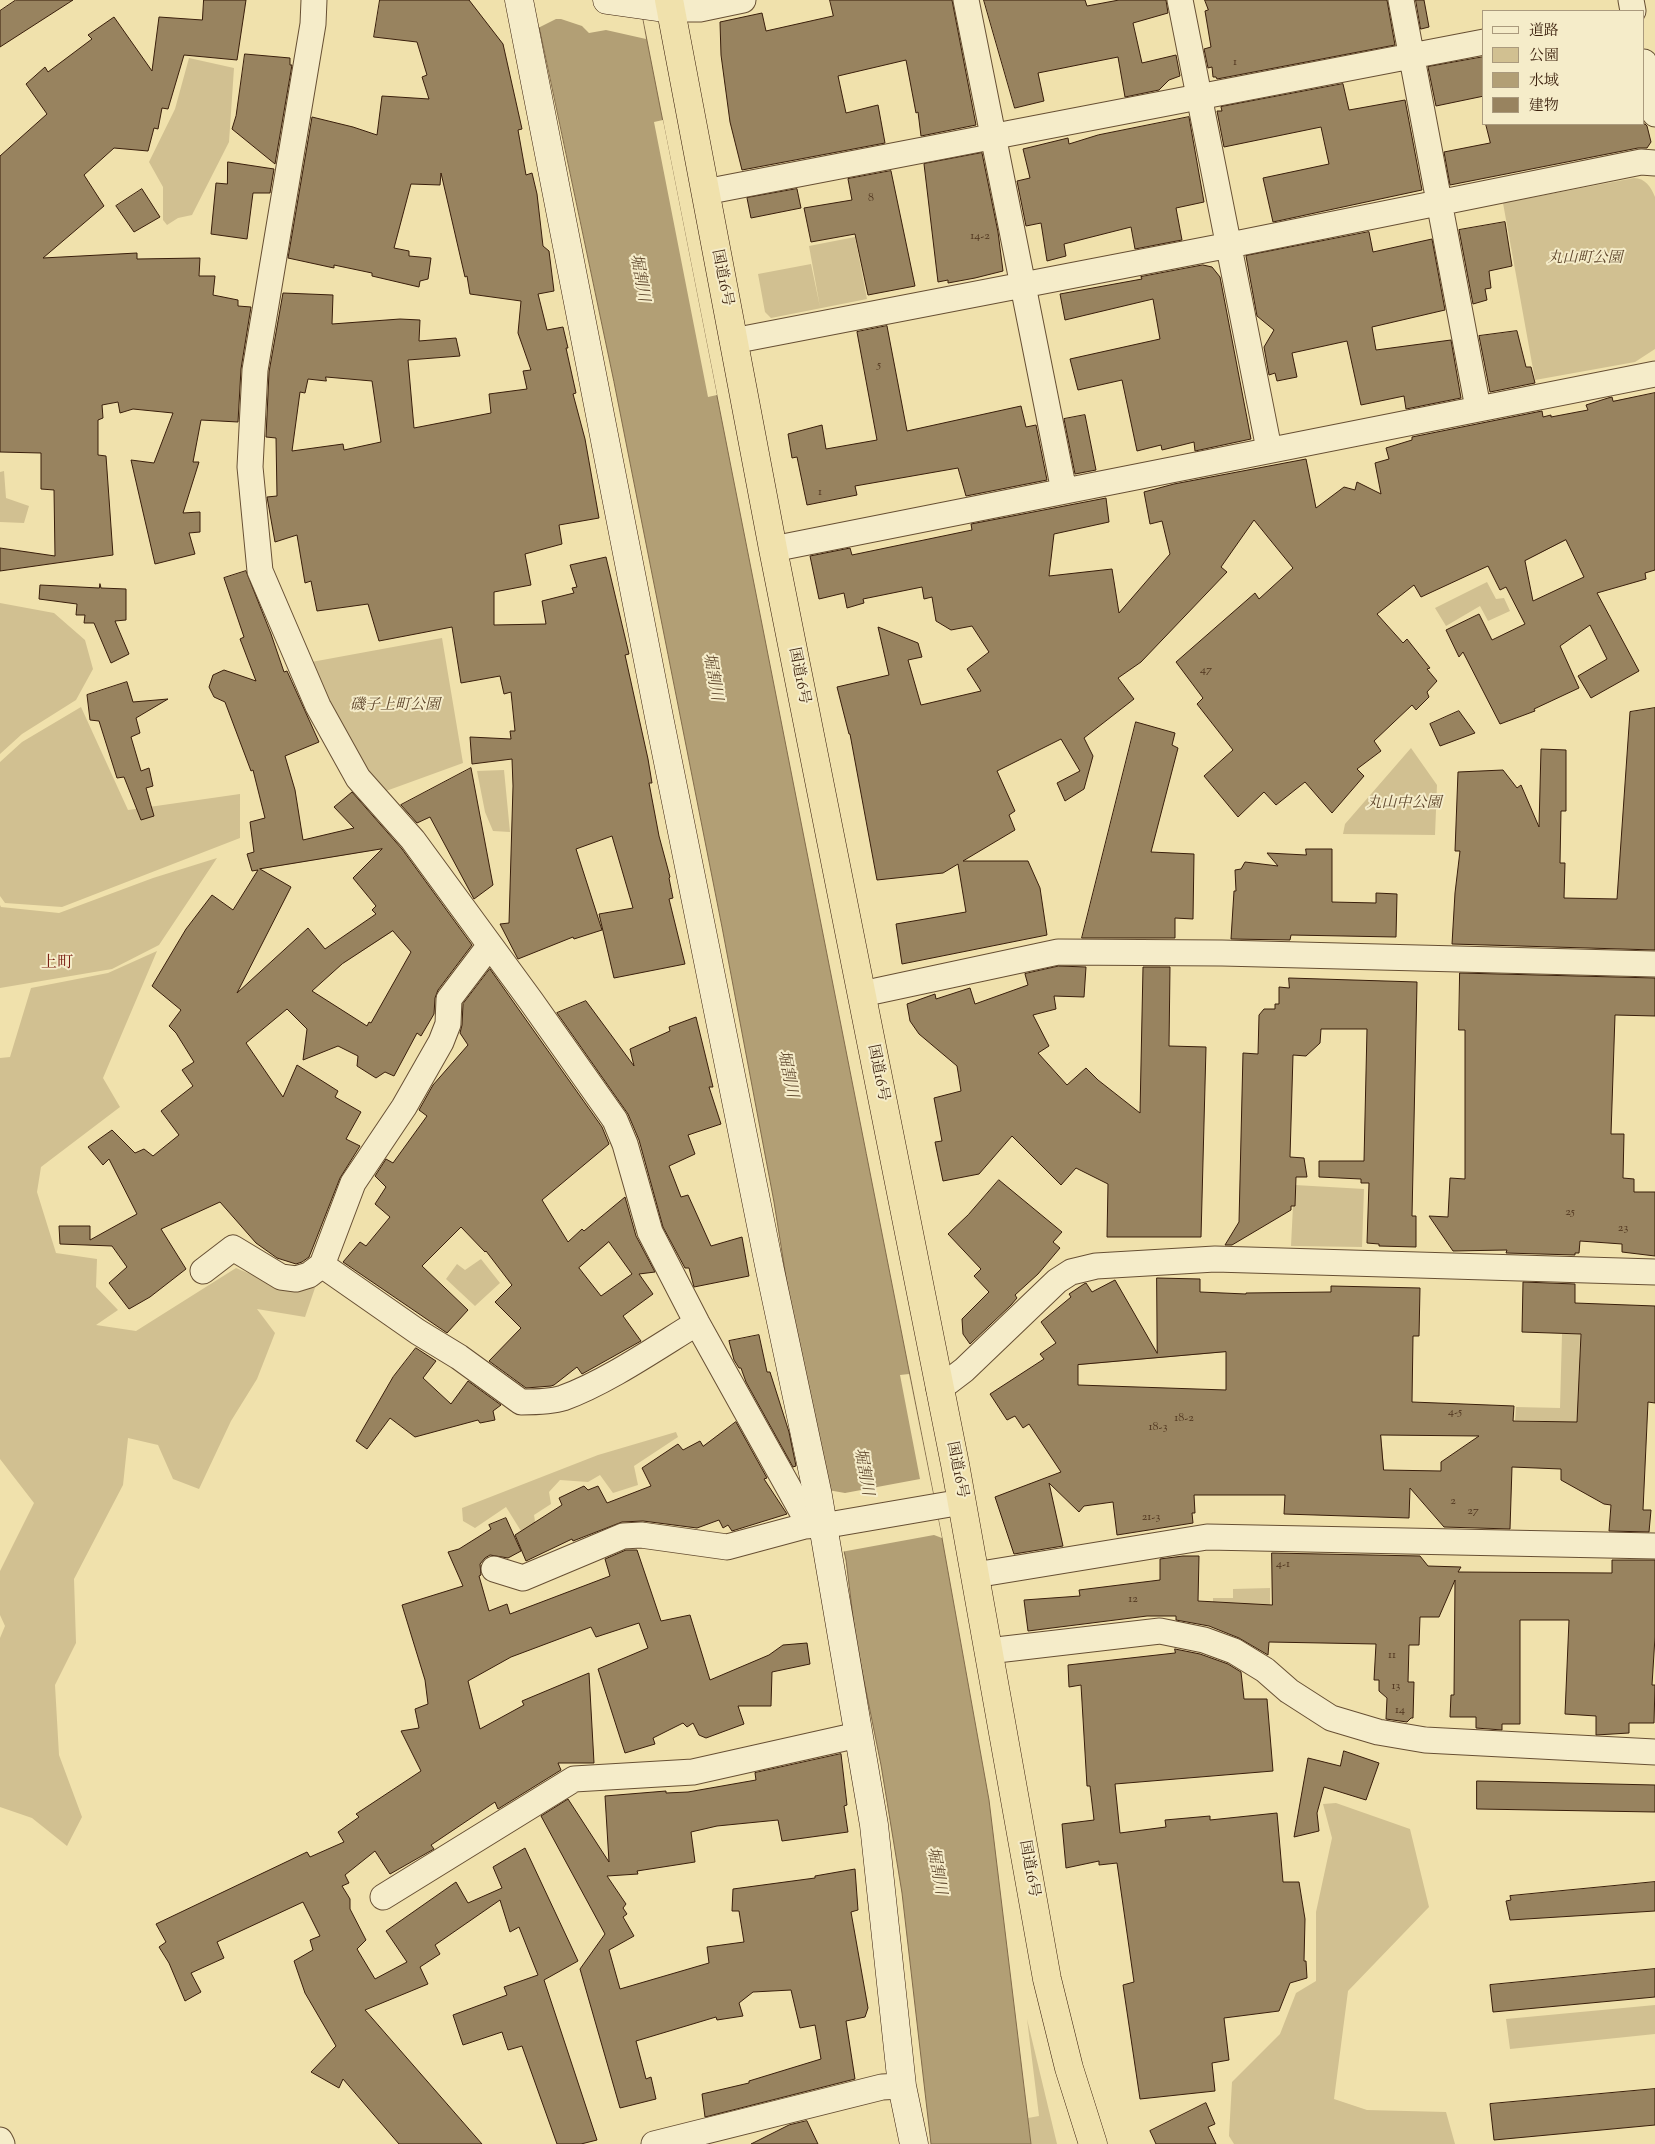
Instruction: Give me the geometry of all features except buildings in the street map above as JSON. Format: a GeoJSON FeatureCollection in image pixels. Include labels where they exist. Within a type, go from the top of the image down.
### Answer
{"type":"FeatureCollection","features":[{"type":"Feature","properties":{"kind":"highway","name":"国道16号"},"geometry":{"type":"LineString","coordinates":[[670,4],[773,549],[962,1502],[1048,1979],[1069,2068],[1094,2144]]}},
{"type":"Feature","properties":{"kind":"street"},"geometry":{"type":"LineString","coordinates":[[314,0],[312,24],[254,370],[250,467],[260,571],[318,706],[358,778],[414,840],[615,1120],[625,1144],[650,1232],[697,1323],[805,1516],[828,1524]]}},
{"type":"Feature","properties":{"kind":"street"},"geometry":{"type":"LineString","coordinates":[[519,0],[662,732],[770,1270],[828,1524],[858,1735],[874,1825],[902,2086],[914,2144]]}},
{"type":"Feature","properties":{"kind":"street"},"geometry":{"type":"LineString","coordinates":[[606,0],[640,6],[670,4],[700,9],[743,0]]}},
{"type":"Feature","properties":{"kind":"street"},"geometry":{"type":"LineString","coordinates":[[966,0],[1064,491]]}},
{"type":"Feature","properties":{"kind":"street"},"geometry":{"type":"LineString","coordinates":[[1180,0],[1269,449]]}},
{"type":"Feature","properties":{"kind":"street"},"geometry":{"type":"LineString","coordinates":[[1401,0],[1478,408]]}},
{"type":"Feature","properties":{"kind":"street"},"geometry":{"type":"LineString","coordinates":[[705,192],[1482,42]]}},
{"type":"Feature","properties":{"kind":"street"},"geometry":{"type":"LineString","coordinates":[[1645,67],[1655,114]]}},
{"type":"Feature","properties":{"kind":"street"},"geometry":{"type":"LineString","coordinates":[[733,341],[1230,245],[1642,162],[1655,163]]}},
{"type":"Feature","properties":{"kind":"street"},"geometry":{"type":"LineString","coordinates":[[773,549],[1269,449],[1655,374]]}},
{"type":"Feature","properties":{"kind":"street"},"geometry":{"type":"LineString","coordinates":[[203,1271],[232,1248],[280,1277],[296,1279],[309,1275],[322,1265],[353,1183],[404,1107],[441,1042],[448,1024],[448,999],[490,945]]}},
{"type":"Feature","properties":{"kind":"street"},"geometry":{"type":"LineString","coordinates":[[862,994],[1058,952],[1222,953],[1655,964]]}},
{"type":"Feature","properties":{"kind":"street"},"geometry":{"type":"LineString","coordinates":[[939,1389],[964,1370],[1057,1281],[1071,1272],[1096,1266],[1215,1259],[1655,1272]]}},
{"type":"Feature","properties":{"kind":"street"},"geometry":{"type":"LineString","coordinates":[[322,1265],[418,1332],[459,1357],[521,1402],[561,1398],[569,1395],[608,1376],[697,1323]]}},
{"type":"Feature","properties":{"kind":"street"},"geometry":{"type":"LineString","coordinates":[[494,1568],[523,1578],[623,1536],[641,1535],[727,1547],[790,1530],[962,1502]]}},
{"type":"Feature","properties":{"kind":"street"},"geometry":{"type":"LineString","coordinates":[[975,1575],[1207,1537],[1655,1546]]}},
{"type":"Feature","properties":{"kind":"street"},"geometry":{"type":"LineString","coordinates":[[988,1651],[1160,1631],[1204,1640],[1234,1651],[1265,1670],[1290,1691],[1331,1718],[1378,1732],[1425,1740],[1655,1752]]}},
{"type":"Feature","properties":{"kind":"street"},"geometry":{"type":"LineString","coordinates":[[383,1897],[574,1779],[693,1772],[858,1735]]}},
{"type":"Feature","properties":{"kind":"street"},"geometry":{"type":"LineString","coordinates":[[654,2144],[882,2087],[902,2086]]}},
{"type":"Feature","properties":{"kind":"street"},"geometry":{"type":"LineString","coordinates":[[0,2140],[2,2144]]}},
{"type":"Feature","properties":{"kind":"green space"},"geometry":{"type":"Polygon","coordinates":[[[189,58],[234,68],[229,142],[192,215],[178,218],[167,225],[163,220],[163,187],[149,162],[175,109],[189,58]]]}},
{"type":"Feature","properties":{"kind":"green space","name":"丸山町公園"},"geometry":{"type":"Polygon","coordinates":[[[1638,178],[1647,184],[1655,197],[1655,349],[1635,362],[1535,380],[1503,203],[1638,178]]]}},
{"type":"Feature","properties":{"kind":"green space"},"geometry":{"type":"Polygon","coordinates":[[[855,237],[867,299],[771,318],[765,312],[758,274],[811,264],[820,307],[809,246],[855,237]]]}},
{"type":"Feature","properties":{"kind":"green space"},"geometry":{"type":"Polygon","coordinates":[[[4,471],[6,498],[29,506],[24,523],[0,522],[0,472],[4,471]]]}},
{"type":"Feature","properties":{"kind":"green space"},"geometry":{"type":"Polygon","coordinates":[[[1487,582],[1496,599],[1504,598],[1510,611],[1488,621],[1480,606],[1446,626],[1435,608],[1487,582]]]}},
{"type":"Feature","properties":{"kind":"green space"},"geometry":{"type":"Polygon","coordinates":[[[0,603],[54,613],[85,640],[93,669],[76,700],[22,734],[0,754],[0,603]]]}},
{"type":"Feature","properties":{"kind":"green space","name":"磯子上町公園"},"geometry":{"type":"Polygon","coordinates":[[[442,638],[463,763],[386,791],[363,770],[306,663],[442,638]]]}},
{"type":"Feature","properties":{"kind":"green space"},"geometry":{"type":"Polygon","coordinates":[[[81,707],[128,810],[240,794],[240,838],[62,907],[5,903],[0,896],[0,762],[22,742],[81,707]]]}},
{"type":"Feature","properties":{"kind":"green space","name":"丸山中公園"},"geometry":{"type":"Polygon","coordinates":[[[1411,748],[1437,785],[1435,835],[1343,834],[1345,824],[1411,748]]]}},
{"type":"Feature","properties":{"kind":"green space"},"geometry":{"type":"Polygon","coordinates":[[[504,770],[510,832],[493,831],[485,812],[477,771],[504,770]]]}},
{"type":"Feature","properties":{"kind":"green space"},"geometry":{"type":"Polygon","coordinates":[[[217,858],[159,945],[112,969],[0,988],[0,905],[1,907],[59,913],[153,878],[217,858]]]}},
{"type":"Feature","properties":{"kind":"green space"},"geometry":{"type":"Polygon","coordinates":[[[157,951],[103,1078],[120,1107],[41,1167],[37,1192],[56,1253],[97,1259],[96,1287],[118,1310],[96,1325],[136,1331],[236,1268],[274,1284],[316,1285],[305,1317],[257,1309],[275,1333],[257,1379],[231,1421],[199,1489],[173,1479],[158,1445],[128,1438],[123,1485],[74,1579],[76,1643],[55,1685],[59,1755],[82,1817],[67,1846],[32,1818],[0,1807],[0,1638],[5,1626],[0,1615],[0,1571],[34,1503],[0,1459],[0,1058],[10,1057],[31,988],[108,973],[157,951]]]}},
{"type":"Feature","properties":{"kind":"green space"},"geometry":{"type":"Polygon","coordinates":[[[1295,1185],[1364,1189],[1362,1247],[1291,1246],[1295,1185]]]}},
{"type":"Feature","properties":{"kind":"green space"},"geometry":{"type":"Polygon","coordinates":[[[481,1259],[500,1283],[475,1306],[446,1279],[457,1264],[465,1270],[481,1259]]]}},
{"type":"Feature","properties":{"kind":"green space"},"geometry":{"type":"Polygon","coordinates":[[[1562,1334],[1580,1334],[1578,1422],[1515,1420],[1516,1407],[1560,1408],[1562,1334]]]}},
{"type":"Feature","properties":{"kind":"green space"},"geometry":{"type":"Polygon","coordinates":[[[676,1432],[678,1437],[634,1466],[638,1485],[613,1493],[600,1475],[588,1482],[560,1480],[549,1492],[551,1504],[534,1515],[536,1527],[521,1531],[506,1507],[475,1528],[463,1521],[462,1508],[598,1455],[676,1432]]]}},
{"type":"Feature","properties":{"kind":"green space"},"geometry":{"type":"Polygon","coordinates":[[[1270,1588],[1270,1610],[1213,1602],[1213,1598],[1233,1598],[1233,1589],[1270,1588]]]}},
{"type":"Feature","properties":{"kind":"green space"},"geometry":{"type":"Polygon","coordinates":[[[1336,1803],[1410,1829],[1429,1907],[1348,1991],[1334,2099],[1367,2110],[1446,2112],[1455,2144],[1234,2144],[1229,2136],[1232,2082],[1280,2034],[1296,1993],[1316,1981],[1316,1912],[1332,1838],[1323,1804],[1336,1803]]]}},
{"type":"Feature","properties":{"kind":"green space"},"geometry":{"type":"Polygon","coordinates":[[[1655,2005],[1655,2034],[1510,2049],[1506,2019],[1655,2005]]]}},
{"type":"Feature","properties":{"kind":"green space"},"geometry":{"type":"Polygon","coordinates":[[[1027,2019],[1057,2144],[1031,2144],[1028,2118],[1039,2116],[1027,2019]]]}},
{"type":"Feature","properties":{"kind":"water","name":"堀割川"},"geometry":{"type":"Polygon","coordinates":[[[534,0],[639,0],[942,1538],[989,1800],[1031,2144],[931,2144],[902,1893],[881,1765],[856,1641],[846,1560],[792,1315],[774,1202],[722,927],[614,382],[534,0]]]}},
{"type":"Feature","properties":{"kind":"pier"},"geometry":{"type":"Polygon","coordinates":[[[533,0],[639,0],[646,39],[606,30],[589,33],[582,26],[561,19],[556,19],[538,28],[533,0]]]}},
{"type":"Feature","properties":{"kind":"pier"},"geometry":{"type":"Polygon","coordinates":[[[663,120],[717,395],[708,397],[654,122],[663,120]]]}},
{"type":"Feature","properties":{"kind":"pier"},"geometry":{"type":"Polygon","coordinates":[[[909,1374],[942,1538],[934,1535],[841,1552],[828,1490],[845,1493],[920,1479],[900,1375],[909,1374]]]}},
{"type":"Feature","properties":{"kind":"district","name":"上町"},"geometry":{"type":"Point","coordinates":[57,964]}}]}
